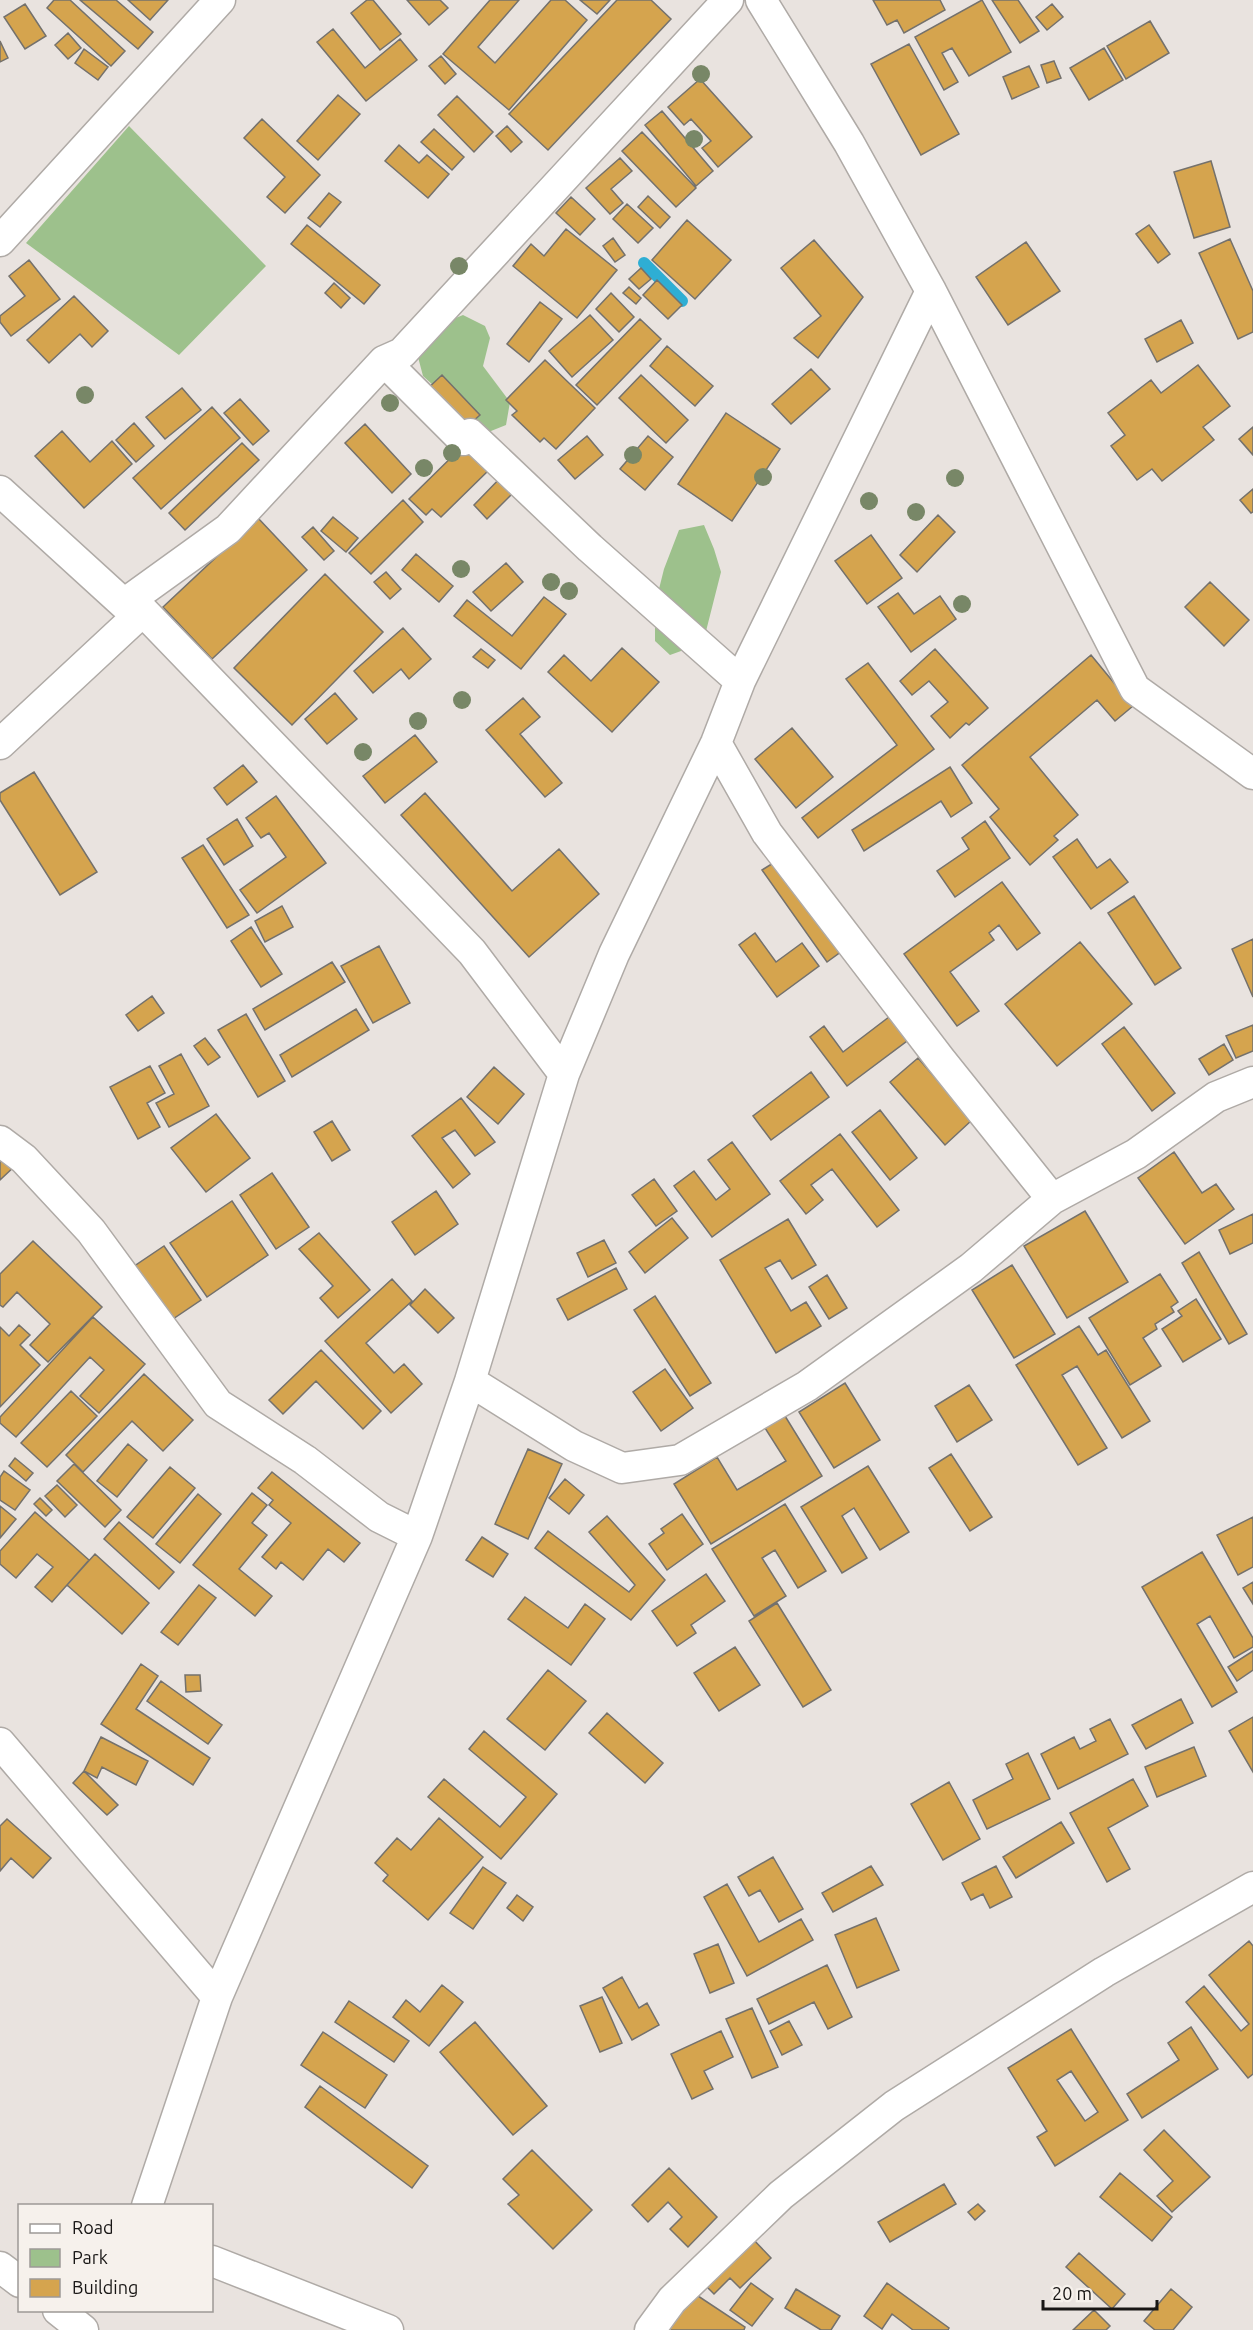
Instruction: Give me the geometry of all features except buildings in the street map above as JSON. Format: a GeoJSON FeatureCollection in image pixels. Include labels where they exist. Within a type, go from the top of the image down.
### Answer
{"type":"FeatureCollection","features":[{"type":"Feature","properties":{"kind":"street"},"geometry":{"type":"LineString","coordinates":[[0,241],[220,0]]}},
{"type":"Feature","properties":{"kind":"street"},"geometry":{"type":"LineString","coordinates":[[0,744],[133,608],[228,529],[384,360],[402,353],[728,0]]}},
{"type":"Feature","properties":{"kind":"street"},"geometry":{"type":"LineString","coordinates":[[761,0],[849,143],[931,291],[1135,689],[1253,774]]}},
{"type":"Feature","properties":{"kind":"street"},"geometry":{"type":"LineString","coordinates":[[147,2204],[217,1997],[417,1536],[470,1381],[564,1074],[614,954],[716,743],[740,681],[931,291]]}},
{"type":"Feature","properties":{"kind":"street"},"geometry":{"type":"LineString","coordinates":[[384,360],[463,440],[470,434],[590,548],[740,681]]}},
{"type":"Feature","properties":{"kind":"street"},"geometry":{"type":"LineString","coordinates":[[0,491],[133,608],[472,952],[564,1074]]}},
{"type":"Feature","properties":{"kind":"street"},"geometry":{"type":"LineString","coordinates":[[716,743],[767,833],[940,1059],[1052,1198]]}},
{"type":"Feature","properties":{"kind":"street"},"geometry":{"type":"LineString","coordinates":[[470,1381],[574,1446],[622,1468],[680,1460],[807,1386],[971,1268],[1052,1198],[1136,1154],[1216,1097],[1253,1082]]}},
{"type":"Feature","properties":{"kind":"street"},"geometry":{"type":"LineString","coordinates":[[0,1141],[24,1159],[91,1230],[218,1404],[305,1460],[378,1517],[417,1536]]}},
{"type":"Feature","properties":{"kind":"street"},"geometry":{"type":"LineString","coordinates":[[0,1743],[217,1997]]}},
{"type":"Feature","properties":{"kind":"street"},"geometry":{"type":"LineString","coordinates":[[650,2330],[672,2300],[781,2195],[894,2106],[1104,1972],[1253,1887]]}},
{"type":"Feature","properties":{"kind":"street"},"geometry":{"type":"LineString","coordinates":[[213,2262],[388,2330]]}},
{"type":"Feature","properties":{"kind":"street"},"geometry":{"type":"LineString","coordinates":[[0,2267],[18,2280]]}},
{"type":"Feature","properties":{"kind":"street"},"geometry":{"type":"LineString","coordinates":[[61,2312],[84,2330],[94,2312]]}},
{"type":"Feature","properties":{"kind":"green space"},"geometry":{"type":"Polygon","coordinates":[[[129,126],[266,266],[179,355],[26,243],[129,126]]]}},
{"type":"Feature","properties":{"kind":"green space"},"geometry":{"type":"Polygon","coordinates":[[[463,315],[485,326],[490,338],[483,366],[510,402],[506,425],[486,433],[423,376],[418,357],[441,324],[463,315]]]}},
{"type":"Feature","properties":{"kind":"green space"},"geometry":{"type":"Polygon","coordinates":[[[704,525],[721,572],[703,643],[670,655],[655,641],[655,605],[664,569],[679,530],[704,525]]]}},
{"type":"Feature","properties":{"kind":"waterway"},"geometry":{"type":"LineString","coordinates":[[644,263],[682,301]]}}]}
